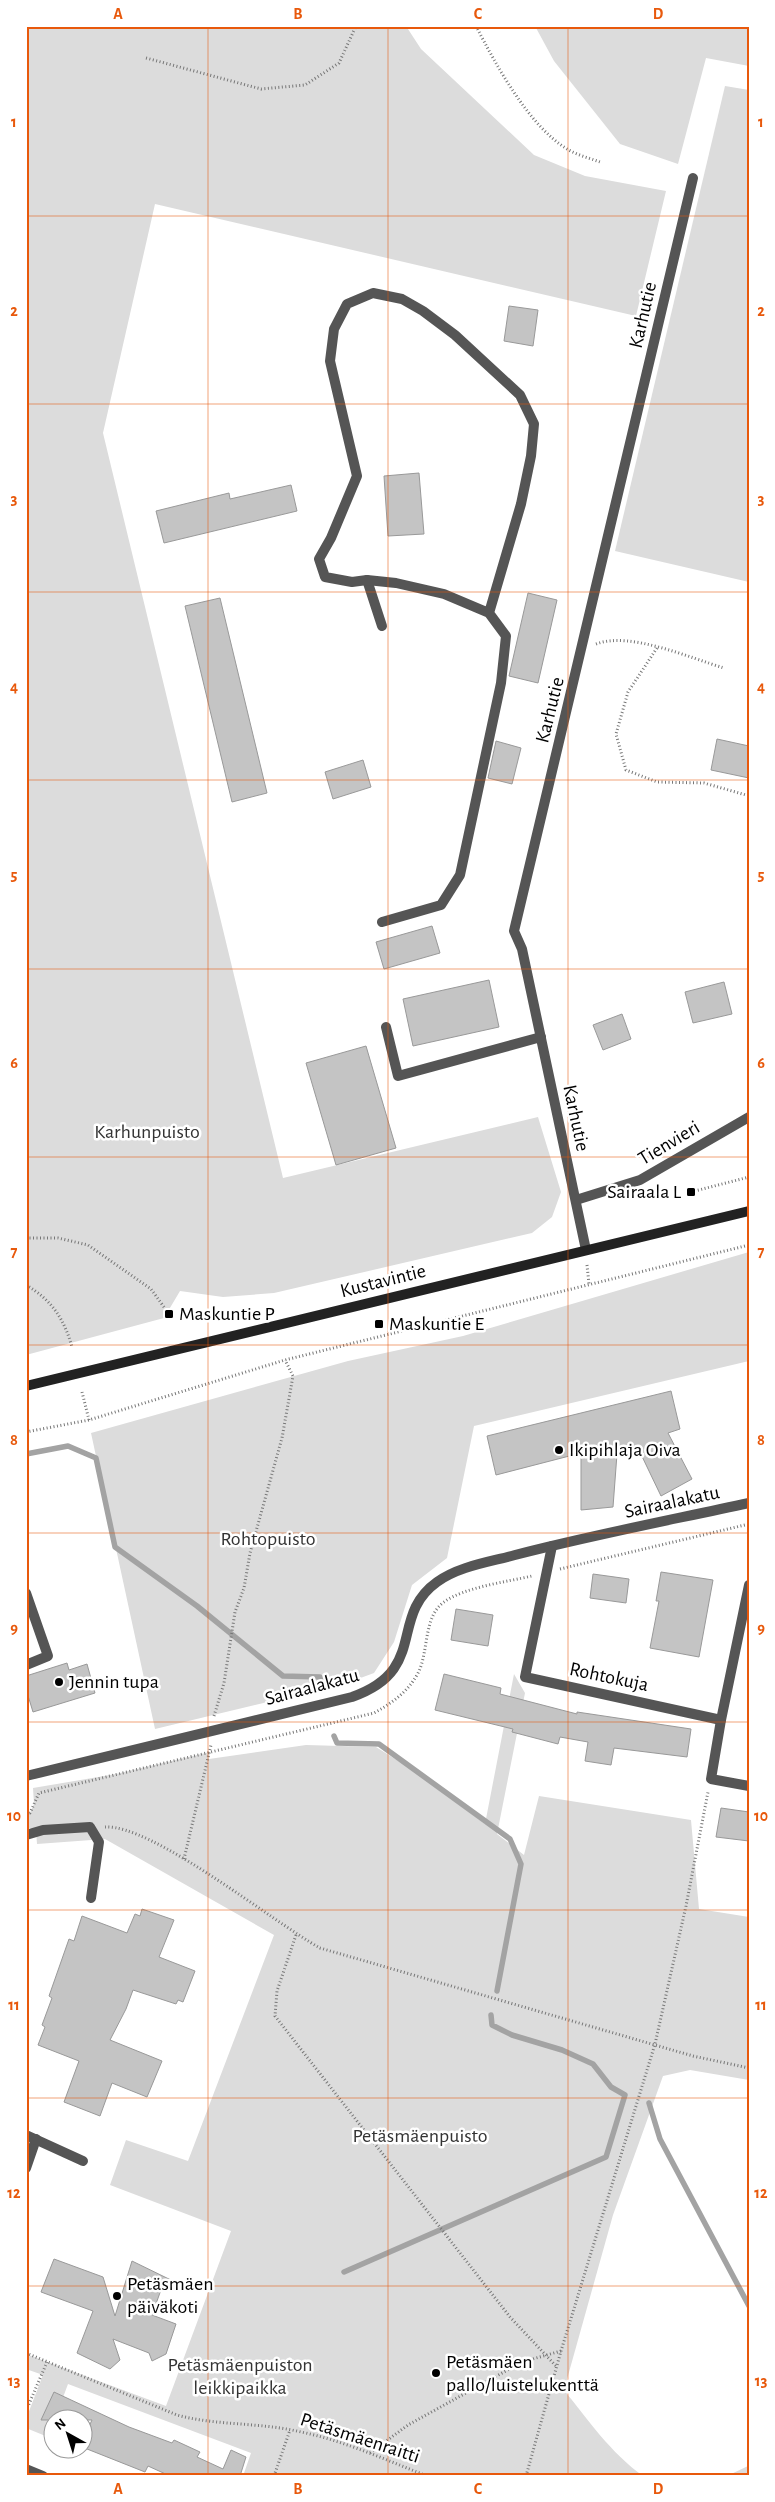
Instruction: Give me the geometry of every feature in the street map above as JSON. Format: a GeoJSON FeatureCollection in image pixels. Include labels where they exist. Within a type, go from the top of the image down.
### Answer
{"type":"FeatureCollection","features":[{"type":"Feature","properties":{"kind":"main road","name":"Kustavintie"},"geometry":{"type":"LineString","coordinates":[[26,1386],[749,1212]]}},
{"type":"Feature","properties":{"kind":"street","name":"Karhutie"},"geometry":{"type":"LineString","coordinates":[[586,1250],[522,949],[514,931],[583,649],[693,178]]}},
{"type":"Feature","properties":{"kind":"street"},"geometry":{"type":"LineString","coordinates":[[382,922],[441,905],[460,875],[502,683],[506,636],[489,613],[444,594],[396,583],[367,580],[352,582],[326,578],[319,559],[331,538],[357,476],[330,361],[334,329],[347,304],[373,293],[402,299],[455,334],[520,395],[534,424],[531,456],[521,504],[489,613]]}},
{"type":"Feature","properties":{"kind":"street"},"geometry":{"type":"LineString","coordinates":[[367,580],[382,626]]}},
{"type":"Feature","properties":{"kind":"street"},"geometry":{"type":"LineString","coordinates":[[386,1027],[398,1076],[541,1038]]}},
{"type":"Feature","properties":{"kind":"street","name":"Tienvieri"},"geometry":{"type":"LineString","coordinates":[[576,1200],[640,1180],[749,1117]]}},
{"type":"Feature","properties":{"kind":"street","name":"Sairaalakatu"},"geometry":{"type":"LineString","coordinates":[[26,1776],[352,1697],[372,1690],[385,1680],[395,1667],[402,1654],[414,1607],[425,1592],[438,1581],[474,1566],[552,1546],[749,1503]]}},
{"type":"Feature","properties":{"kind":"street","name":"Rohtokuja"},"geometry":{"type":"LineString","coordinates":[[552,1546],[525,1677],[721,1720]]}},
{"type":"Feature","properties":{"kind":"street"},"geometry":{"type":"LineString","coordinates":[[749,1585],[721,1720],[711,1780],[749,1786]]}},
{"type":"Feature","properties":{"kind":"street"},"geometry":{"type":"LineString","coordinates":[[26,1593],[48,1656],[26,1665]]}},
{"type":"Feature","properties":{"kind":"street"},"geometry":{"type":"LineString","coordinates":[[26,1835],[43,1830],[90,1827],[99,1842],[92,1898]]}},
{"type":"Feature","properties":{"kind":"street"},"geometry":{"type":"LineString","coordinates":[[26,2168],[31,2137],[83,2161]]}},
{"type":"Feature","properties":{"kind":"street"},"geometry":{"type":"LineString","coordinates":[[26,2469],[43,2476]]}},
{"type":"Feature","properties":{"kind":"path"},"geometry":{"type":"LineString","coordinates":[[146,58],[261,89],[305,85],[339,63],[356,26]]}},
{"type":"Feature","properties":{"kind":"path"},"geometry":{"type":"LineString","coordinates":[[476,26],[511,86],[538,124],[567,149],[600,162]]}},
{"type":"Feature","properties":{"kind":"path"},"geometry":{"type":"LineString","coordinates":[[583,649],[605,641],[633,642],[724,668]]}},
{"type":"Feature","properties":{"kind":"path"},"geometry":{"type":"LineString","coordinates":[[657,648],[628,692],[616,734],[626,770],[657,782],[704,783],[746,795]]}},
{"type":"Feature","properties":{"kind":"path"},"geometry":{"type":"LineString","coordinates":[[691,1192],[749,1177]]}},
{"type":"Feature","properties":{"kind":"path"},"geometry":{"type":"LineString","coordinates":[[26,1238],[58,1238],[88,1245],[151,1289],[169,1314]]}},
{"type":"Feature","properties":{"kind":"path"},"geometry":{"type":"LineString","coordinates":[[26,1432],[88,1420],[285,1360],[749,1245]]}},
{"type":"Feature","properties":{"kind":"path"},"geometry":{"type":"LineString","coordinates":[[586,1250],[589,1284]]}},
{"type":"Feature","properties":{"kind":"path"},"geometry":{"type":"LineString","coordinates":[[26,1285],[38,1292],[54,1307],[66,1326],[72,1347]]}},
{"type":"Feature","properties":{"kind":"path"},"geometry":{"type":"LineString","coordinates":[[184,1858],[210,1752],[212,1731],[228,1666],[236,1612],[244,1588],[259,1516],[282,1438],[293,1376],[285,1360]]}},
{"type":"Feature","properties":{"kind":"path"},"geometry":{"type":"LineString","coordinates":[[82,1392],[88,1420]]}},
{"type":"Feature","properties":{"kind":"path"},"geometry":{"type":"LineString","coordinates":[[526,2476],[561,2352],[655,2044],[711,1780]]}},
{"type":"Feature","properties":{"kind":"path"},"geometry":{"type":"LineString","coordinates":[[90,1827],[109,1826],[132,1832],[184,1858],[296,1935],[320,1948],[693,2056],[749,2068]]}},
{"type":"Feature","properties":{"kind":"path"},"geometry":{"type":"LineString","coordinates":[[296,1935],[277,1991],[275,2016],[510,2317],[557,2367]]}},
{"type":"Feature","properties":{"kind":"path"},"geometry":{"type":"LineString","coordinates":[[370,2453],[408,2425],[522,2362],[561,2352]]}},
{"type":"Feature","properties":{"kind":"path","name":"Petäsmäenraitti"},"geometry":{"type":"LineString","coordinates":[[26,2353],[177,2415],[198,2421],[251,2424],[290,2430],[370,2453],[428,2476]]}},
{"type":"Feature","properties":{"kind":"path"},"geometry":{"type":"LineString","coordinates":[[26,2411],[47,2362]]}},
{"type":"Feature","properties":{"kind":"path"},"geometry":{"type":"LineString","coordinates":[[274,2476],[290,2430]]}},
{"type":"Feature","properties":{"kind":"green space","name":"Karhunpuisto"},"geometry":{"type":"Polygon","coordinates":[[[26,26],[406,26],[421,49],[534,155],[585,176],[666,191],[636,316],[155,204],[103,433],[283,1178],[538,1117],[561,1192],[552,1217],[532,1233],[274,1293],[223,1297],[180,1291],[164,1318],[26,1355],[26,26]]]}},
{"type":"Feature","properties":{"kind":"green space"},"geometry":{"type":"Polygon","coordinates":[[[535,26],[749,26],[749,66],[706,58],[678,164],[620,144],[554,61],[535,26]]]}},
{"type":"Feature","properties":{"kind":"green space"},"geometry":{"type":"Polygon","coordinates":[[[725,86],[749,90],[749,582],[615,551],[725,86]]]}},
{"type":"Feature","properties":{"kind":"green space","name":"Rohtopuisto"},"geometry":{"type":"Polygon","coordinates":[[[749,1252],[749,1361],[474,1426],[447,1558],[412,1585],[394,1642],[374,1673],[347,1683],[155,1729],[91,1433],[348,1361],[463,1336],[749,1252]]]}},
{"type":"Feature","properties":{"kind":"green space","name":"Petäsmäenpuisto"},"geometry":{"type":"Polygon","coordinates":[[[514,1674],[525,1693],[497,1834],[524,1855],[539,1796],[691,1820],[699,1909],[749,1917],[749,2080],[690,2070],[663,2076],[613,2215],[564,2390],[610,2447],[643,2476],[243,2476],[251,2453],[68,2384],[58,2410],[42,2410],[42,2435],[26,2428],[26,2419],[43,2375],[26,2369],[26,2354],[166,2406],[231,2231],[110,2185],[126,2140],[188,2161],[274,1935],[105,1839],[37,1844],[36,1830],[26,1827],[26,1814],[30,1813],[34,1804],[33,1788],[116,1774],[210,1752],[209,1759],[306,1745],[376,1747],[408,1767],[485,1824],[514,1674]]]}},
{"type":"Feature","properties":{"kind":"green space"},"geometry":{"type":"Polygon","coordinates":[[[748,2466],[749,2476],[727,2476],[748,2466]]]}},
{"type":"Feature","properties":{"kind":"building"},"geometry":{"type":"Polygon","coordinates":[[[509,306],[538,310],[533,346],[504,341],[509,306]]]}},
{"type":"Feature","properties":{"kind":"building"},"geometry":{"type":"Polygon","coordinates":[[[419,473],[424,534],[388,536],[384,476],[419,473]]]}},
{"type":"Feature","properties":{"kind":"building"},"geometry":{"type":"Polygon","coordinates":[[[291,485],[297,511],[164,543],[156,511],[229,493],[230,499],[291,485]]]}},
{"type":"Feature","properties":{"kind":"building"},"geometry":{"type":"Polygon","coordinates":[[[528,593],[557,600],[538,683],[509,676],[528,593]]]}},
{"type":"Feature","properties":{"kind":"building"},"geometry":{"type":"Polygon","coordinates":[[[220,598],[267,793],[232,802],[185,606],[220,598]]]}},
{"type":"Feature","properties":{"kind":"building"},"geometry":{"type":"Polygon","coordinates":[[[717,739],[749,746],[749,778],[711,770],[717,739]]]}},
{"type":"Feature","properties":{"kind":"building"},"geometry":{"type":"Polygon","coordinates":[[[496,741],[521,748],[512,784],[488,778],[496,741]]]}},
{"type":"Feature","properties":{"kind":"building"},"geometry":{"type":"Polygon","coordinates":[[[363,760],[371,787],[333,799],[325,772],[363,760]]]}},
{"type":"Feature","properties":{"kind":"building"},"geometry":{"type":"Polygon","coordinates":[[[432,926],[440,953],[384,969],[376,942],[432,926]]]}},
{"type":"Feature","properties":{"kind":"building"},"geometry":{"type":"Polygon","coordinates":[[[489,980],[499,1027],[413,1046],[403,999],[489,980]]]}},
{"type":"Feature","properties":{"kind":"building"},"geometry":{"type":"Polygon","coordinates":[[[724,982],[732,1014],[693,1023],[685,992],[724,982]]]}},
{"type":"Feature","properties":{"kind":"building"},"geometry":{"type":"Polygon","coordinates":[[[622,1014],[631,1039],[603,1050],[593,1025],[622,1014]]]}},
{"type":"Feature","properties":{"kind":"building"},"geometry":{"type":"Polygon","coordinates":[[[366,1046],[396,1148],[336,1165],[306,1063],[366,1046]]]}},
{"type":"Feature","properties":{"kind":"building","name":"Ikipihlaja Oiva"},"geometry":{"type":"Polygon","coordinates":[[[671,1391],[680,1429],[668,1433],[692,1479],[661,1496],[637,1446],[617,1454],[613,1507],[581,1510],[581,1453],[496,1475],[487,1436],[671,1391]]]}},
{"type":"Feature","properties":{"kind":"building"},"geometry":{"type":"Polygon","coordinates":[[[661,1572],[713,1580],[699,1657],[650,1648],[659,1601],[656,1601],[661,1572]]]}},
{"type":"Feature","properties":{"kind":"building"},"geometry":{"type":"Polygon","coordinates":[[[593,1574],[629,1579],[626,1603],[590,1598],[593,1574]]]}},
{"type":"Feature","properties":{"kind":"building"},"geometry":{"type":"Polygon","coordinates":[[[456,1609],[493,1615],[488,1646],[451,1640],[456,1609]]]}},
{"type":"Feature","properties":{"kind":"building","name":"Jennin tupa"},"geometry":{"type":"Polygon","coordinates":[[[67,1663],[69,1670],[87,1664],[95,1693],[33,1712],[26,1689],[26,1676],[67,1663]]]}},
{"type":"Feature","properties":{"kind":"building"},"geometry":{"type":"Polygon","coordinates":[[[444,1674],[501,1688],[500,1694],[577,1714],[577,1712],[691,1729],[687,1757],[614,1748],[611,1765],[585,1761],[588,1742],[560,1737],[558,1744],[512,1732],[513,1729],[435,1710],[444,1674]]]}},
{"type":"Feature","properties":{"kind":"building"},"geometry":{"type":"Polygon","coordinates":[[[721,1808],[749,1812],[749,1841],[716,1837],[721,1808]]]}},
{"type":"Feature","properties":{"kind":"building"},"geometry":{"type":"Polygon","coordinates":[[[142,1909],[174,1920],[159,1957],[195,1971],[183,2002],[178,2000],[176,2004],[133,1990],[126,2009],[110,2040],[162,2061],[147,2097],[112,2083],[100,2116],[64,2102],[79,2061],[38,2045],[45,2027],[42,2025],[52,1998],[49,1996],[69,1939],[74,1941],[82,1916],[127,1933],[135,1914],[140,1916],[142,1909]]]}},
{"type":"Feature","properties":{"kind":"building"},"geometry":{"type":"Polygon","coordinates":[[[54,2259],[103,2277],[115,2316],[132,2261],[175,2282],[162,2287],[152,2315],[176,2324],[166,2354],[152,2361],[149,2353],[113,2339],[120,2360],[110,2369],[77,2353],[93,2311],[41,2292],[54,2259]]]}},
{"type":"Feature","properties":{"kind":"building"},"geometry":{"type":"Polygon","coordinates":[[[54,2392],[129,2427],[172,2443],[174,2440],[200,2452],[197,2457],[223,2469],[231,2450],[246,2457],[240,2476],[170,2476],[148,2466],[145,2472],[92,2451],[92,2410],[46,2410],[54,2392]]]}},
{"type":"Feature","properties":{"kind":"waterway"},"geometry":{"type":"LineString","coordinates":[[26,1454],[68,1446],[96,1458],[115,1547],[197,1606],[283,1676],[320,1677],[326,1683]]}},
{"type":"Feature","properties":{"kind":"waterway"},"geometry":{"type":"LineString","coordinates":[[334,1736],[337,1743],[379,1744],[510,1839],[521,1864],[497,1991]]}},
{"type":"Feature","properties":{"kind":"waterway"},"geometry":{"type":"LineString","coordinates":[[344,2272],[606,2157],[625,2095],[611,2087],[593,2064],[562,2050],[512,2035],[492,2025],[491,2015]]}},
{"type":"Feature","properties":{"kind":"waterway"},"geometry":{"type":"LineString","coordinates":[[649,2103],[660,2139],[749,2306]]}},
{"type":"Feature","properties":{"kind":"place","name":"Sairaala L"},"geometry":{"type":"Point","coordinates":[691,1192]}},
{"type":"Feature","properties":{"kind":"place","name":"Maskuntie P"},"geometry":{"type":"Point","coordinates":[169,1314]}},
{"type":"Feature","properties":{"kind":"place","name":"Maskuntie E"},"geometry":{"type":"Point","coordinates":[379,1324]}},
{"type":"Feature","properties":{"kind":"place","name":"Ikipihlaja Oiva"},"geometry":{"type":"Point","coordinates":[559,1450]}},
{"type":"Feature","properties":{"kind":"place","name":"Jennin tupa"},"geometry":{"type":"Point","coordinates":[59,1682]}},
{"type":"Feature","properties":{"kind":"place","name":"Petäsmäen päiväkoti"},"geometry":{"type":"Point","coordinates":[117,2296]}},
{"type":"Feature","properties":{"kind":"place","name":"Petäsmäen pallo/luistelukenttä"},"geometry":{"type":"Point","coordinates":[436,2373]}},
{"type":"Feature","properties":{"kind":"park label","name":"Petäsmäenpuiston leikkipaikka"},"geometry":{"type":"Point","coordinates":[240,2376]}}]}
